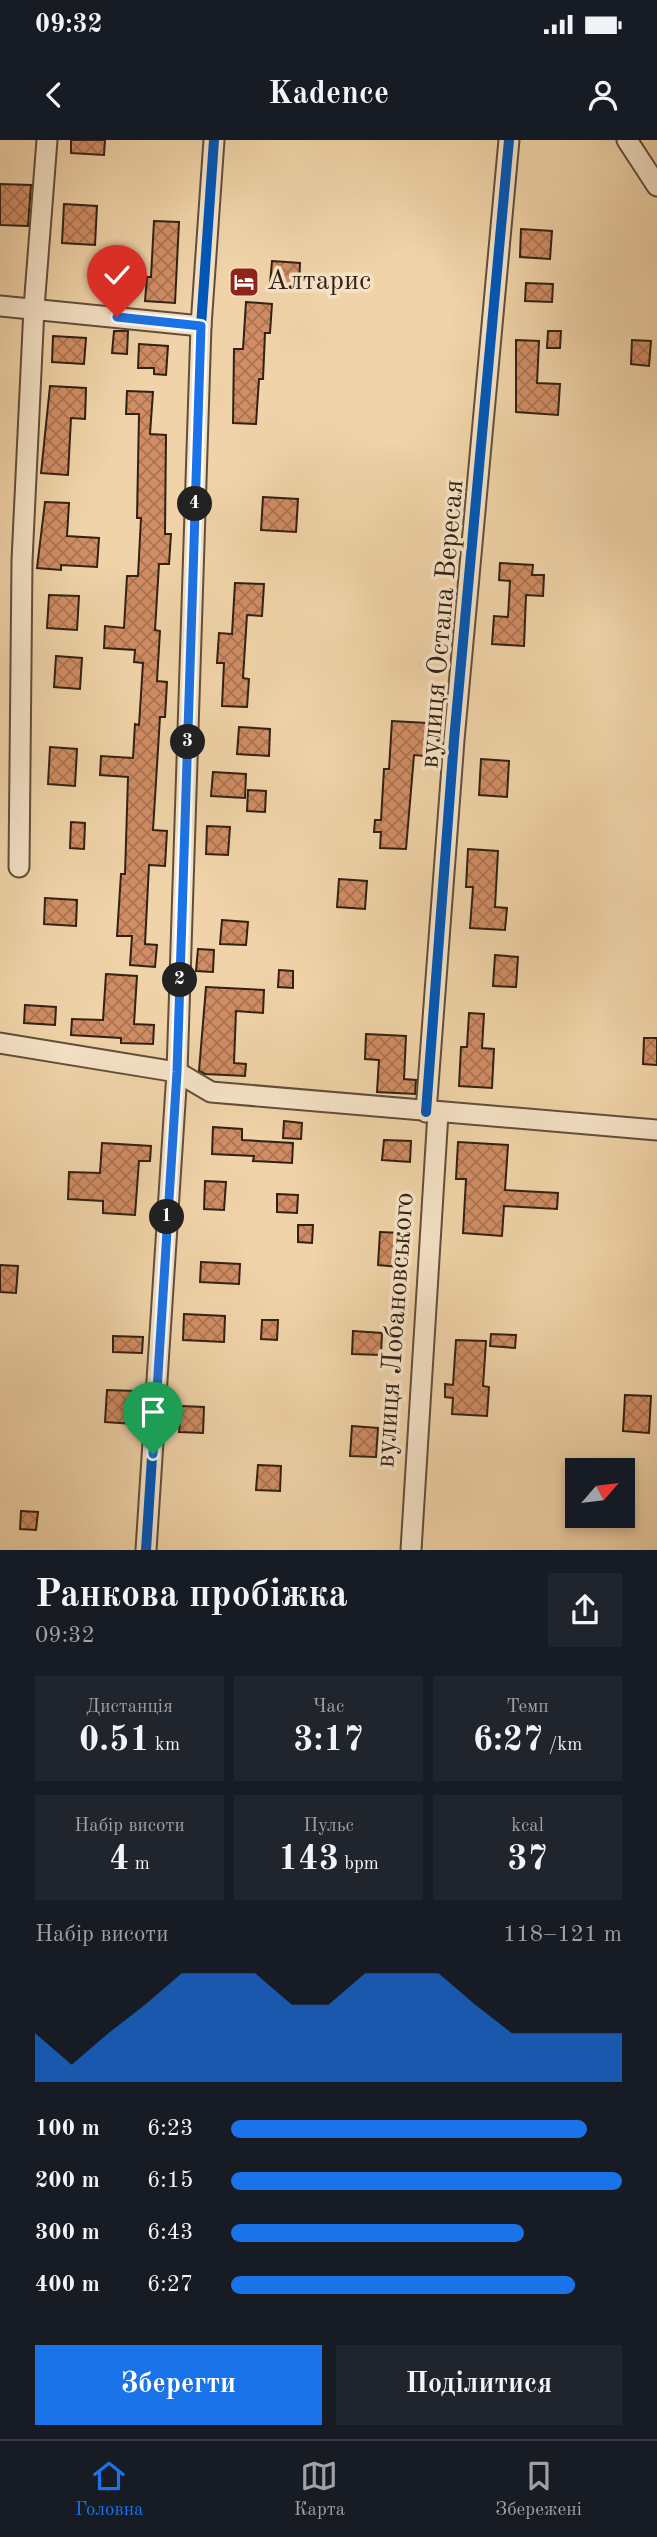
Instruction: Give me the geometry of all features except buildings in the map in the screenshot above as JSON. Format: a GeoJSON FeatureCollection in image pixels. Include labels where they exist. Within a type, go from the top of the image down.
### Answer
{"type":"FeatureCollection","features":[{"type":"Feature","properties":{"kind":"street"},"geometry":{"type":"LineString","coordinates":[[19,867],[22,561],[34,309],[47,140]]}},
{"type":"Feature","properties":{"kind":"street"},"geometry":{"type":"LineString","coordinates":[[146,1550],[177,1072],[201,326],[214,140]]}},
{"type":"Feature","properties":{"kind":"street","name":"вулиця Остапа Вересая"},"geometry":{"type":"LineString","coordinates":[[432,1112],[454,740],[509,140]]}},
{"type":"Feature","properties":{"kind":"street"},"geometry":{"type":"LineString","coordinates":[[627,140],[657,186]]}},
{"type":"Feature","properties":{"kind":"street"},"geometry":{"type":"LineString","coordinates":[[0,306],[201,326]]}},
{"type":"Feature","properties":{"kind":"street"},"geometry":{"type":"LineString","coordinates":[[0,1043],[177,1072],[211,1092],[657,1130]]}},
{"type":"Feature","properties":{"kind":"street","name":"вулиця Лобановського"},"geometry":{"type":"LineString","coordinates":[[411,1550],[432,1112]]}},
{"type":"Feature","properties":{"kind":"cycle path"},"geometry":{"type":"LineString","coordinates":[[146,1550],[177,1072],[201,326],[214,140]]}},
{"type":"Feature","properties":{"kind":"cycle path"},"geometry":{"type":"LineString","coordinates":[[426,1112],[454,740],[509,140]]}},
{"type":"Feature","properties":{"kind":"place","name":"Алтарис"},"geometry":{"type":"Point","coordinates":[244,282]}},
{"type":"Feature","properties":{"kind":"route"},"geometry":{"type":"LineString","coordinates":[[117,317],[201,326],[177,1072],[153,1454]]}}]}
